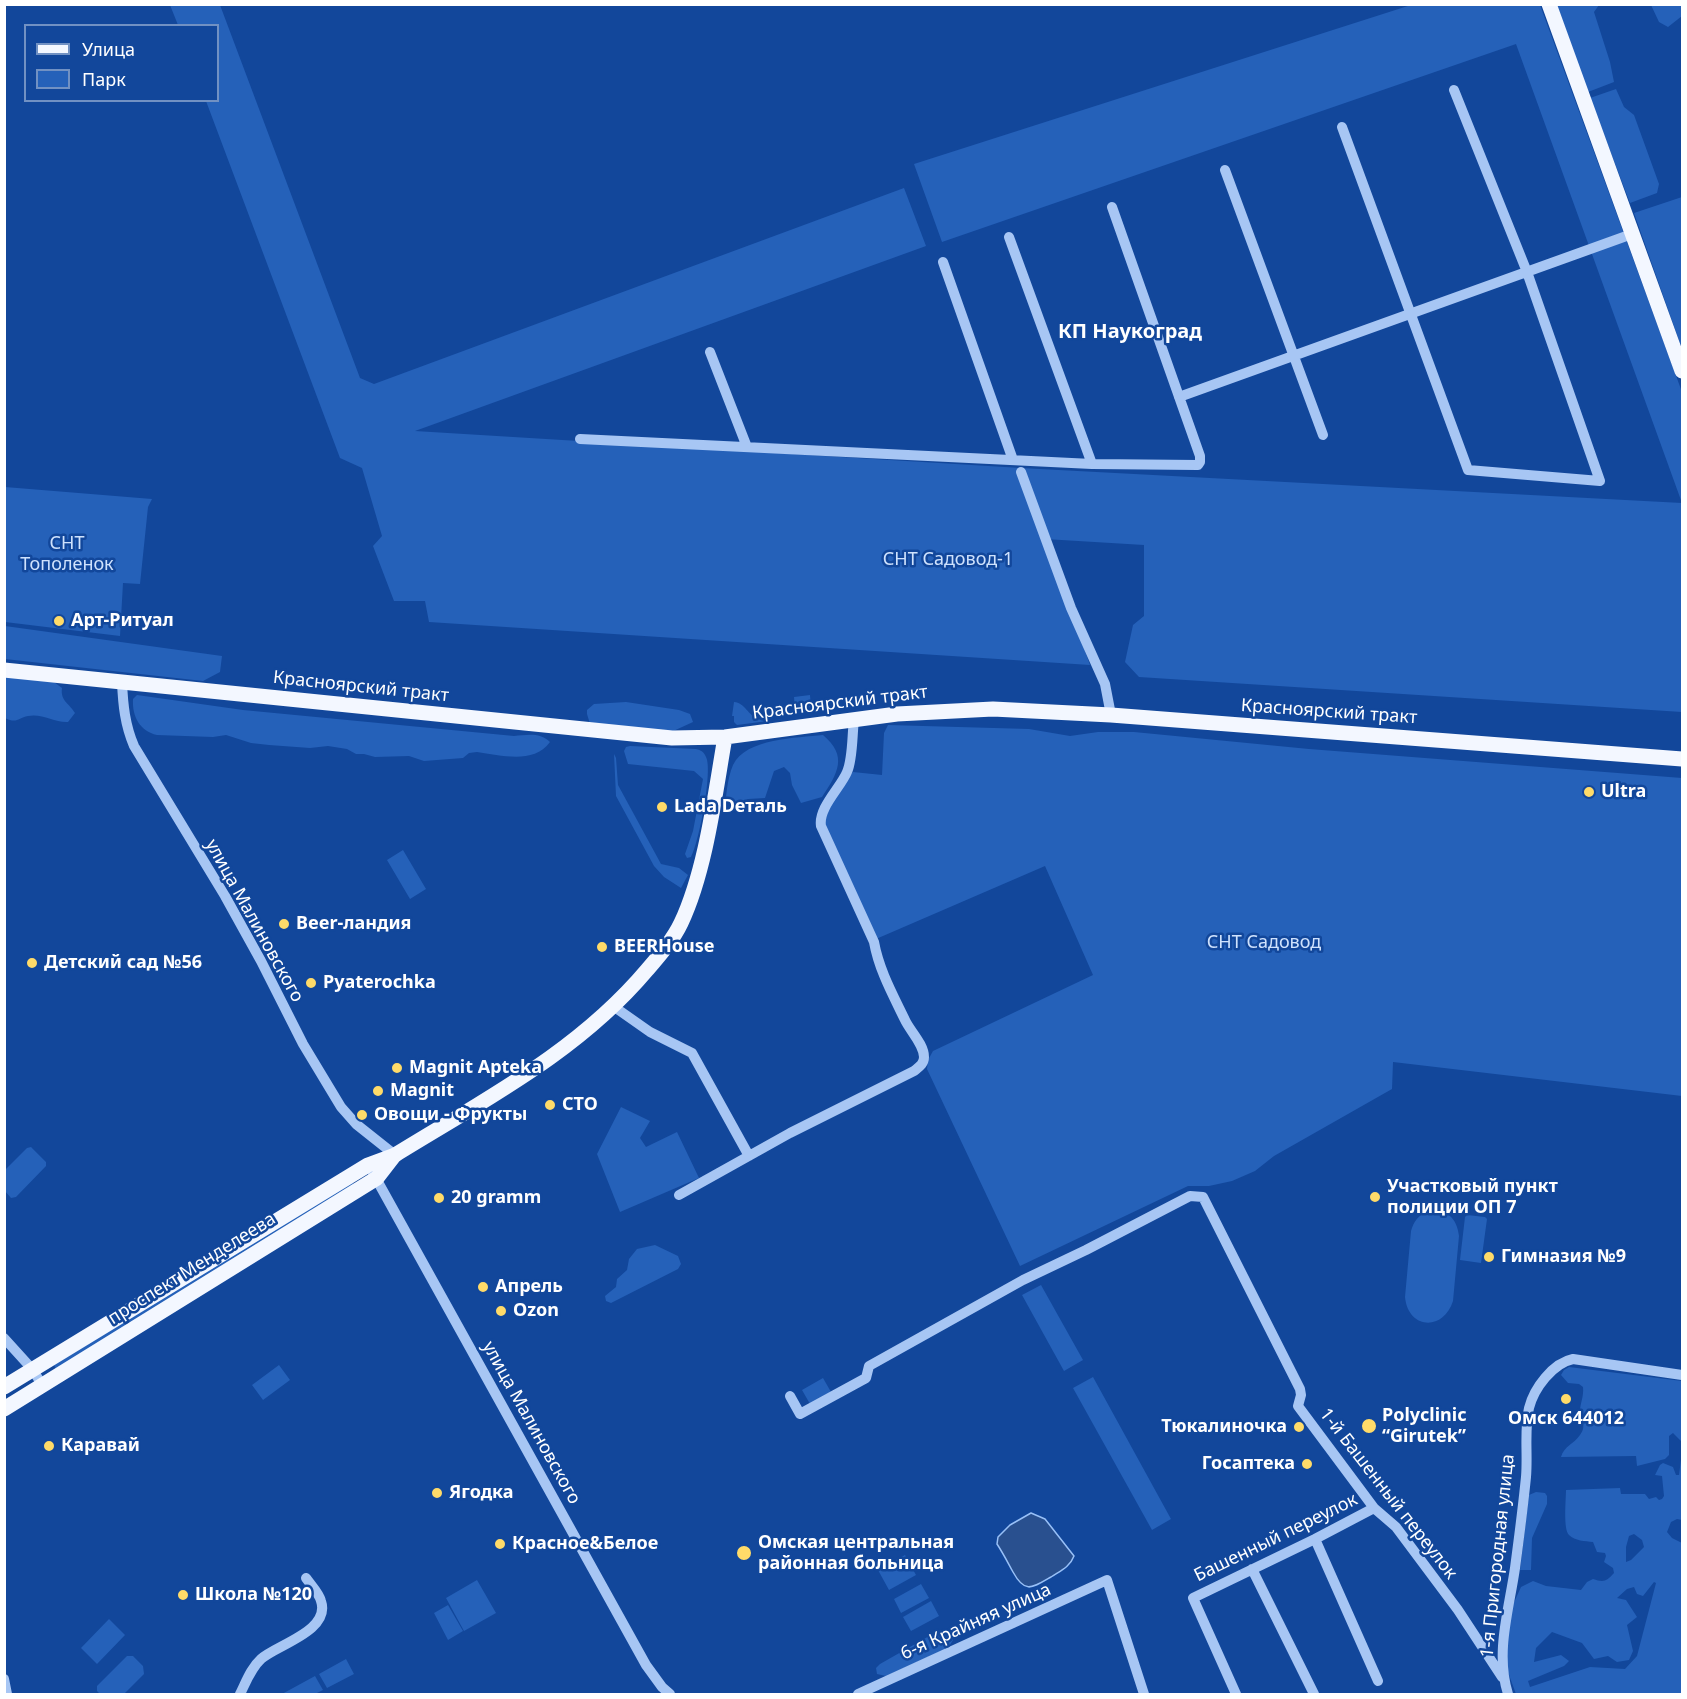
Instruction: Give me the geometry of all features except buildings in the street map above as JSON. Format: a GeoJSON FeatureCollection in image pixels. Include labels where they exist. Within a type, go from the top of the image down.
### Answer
{"type":"FeatureCollection","features":[{"type":"Feature","properties":{"kind":"main road"},"geometry":{"type":"LineString","coordinates":[[1549,4],[1683,371]]}},
{"type":"Feature","properties":{"kind":"main road","name":"Красноярский тракт"},"geometry":{"type":"LineString","coordinates":[[4,670],[672,738],[725,737],[854,720],[963,709],[1111,715],[1683,759]]}},
{"type":"Feature","properties":{"kind":"main road","name":"проспект Менделеева"},"geometry":{"type":"LineString","coordinates":[[4,1387],[368,1165],[395,1156],[540,1066],[589,1030],[614,1006],[663,951],[684,915],[700,866],[725,737]]}},
{"type":"Feature","properties":{"kind":"main road","name":"проспект Менделеева"},"geometry":{"type":"LineString","coordinates":[[4,1409],[376,1178],[395,1156]]}},
{"type":"Feature","properties":{"kind":"street"},"geometry":{"type":"LineString","coordinates":[[1342,127],[1468,470],[1600,482],[1527,272],[1454,90]]}},
{"type":"Feature","properties":{"kind":"street"},"geometry":{"type":"LineString","coordinates":[[1225,170],[1323,435]]}},
{"type":"Feature","properties":{"kind":"street"},"geometry":{"type":"LineString","coordinates":[[580,439],[1092,464],[1198,465],[1200,456],[1112,207]]}},
{"type":"Feature","properties":{"kind":"street"},"geometry":{"type":"LineString","coordinates":[[1179,397],[1632,234]]}},
{"type":"Feature","properties":{"kind":"street"},"geometry":{"type":"LineString","coordinates":[[1009,237],[1092,464]]}},
{"type":"Feature","properties":{"kind":"street"},"geometry":{"type":"LineString","coordinates":[[943,262],[1013,460]]}},
{"type":"Feature","properties":{"kind":"street"},"geometry":{"type":"LineString","coordinates":[[710,352],[747,447]]}},
{"type":"Feature","properties":{"kind":"street"},"geometry":{"type":"LineString","coordinates":[[1021,472],[1071,608],[1105,684],[1111,715]]}},
{"type":"Feature","properties":{"kind":"street","name":"улица Малиновского"},"geometry":{"type":"LineString","coordinates":[[122,682],[127,729],[134,746],[225,896],[308,1053],[348,1116],[395,1156]]}},
{"type":"Feature","properties":{"kind":"street"},"geometry":{"type":"LineString","coordinates":[[679,1195],[790,1133],[914,1071],[921,1066],[924,1059],[923,1051],[905,1021],[878,963],[874,942],[821,826],[820,820],[833,793],[848,770],[854,720]]}},
{"type":"Feature","properties":{"kind":"street"},"geometry":{"type":"LineString","coordinates":[[614,1006],[650,1032],[692,1053],[749,1156]]}},
{"type":"Feature","properties":{"kind":"street","name":"улица Малиновского"},"geometry":{"type":"LineString","coordinates":[[368,1165],[646,1665],[670,1695]]}},
{"type":"Feature","properties":{"kind":"street","name":"1-й Башенный переулок"},"geometry":{"type":"LineString","coordinates":[[790,1396],[800,1414],[866,1378],[869,1366],[1023,1280],[1188,1197],[1203,1197],[1300,1389],[1298,1406],[1374,1508],[1396,1527],[1458,1610],[1502,1677]]}},
{"type":"Feature","properties":{"kind":"street"},"geometry":{"type":"LineString","coordinates":[[4,1338],[33,1370],[42,1385]]}},
{"type":"Feature","properties":{"kind":"street","name":"1-я Пригородная улица"},"geometry":{"type":"LineString","coordinates":[[1508,1695],[1502,1677],[1506,1618],[1515,1568],[1526,1475],[1529,1406],[1551,1371],[1563,1361],[1573,1359],[1683,1375]]}},
{"type":"Feature","properties":{"kind":"street","name":"Башенный переулок"},"geometry":{"type":"LineString","coordinates":[[1236,1695],[1193,1598],[1374,1508]]}},
{"type":"Feature","properties":{"kind":"street"},"geometry":{"type":"LineString","coordinates":[[1315,1539],[1378,1681]]}},
{"type":"Feature","properties":{"kind":"street"},"geometry":{"type":"LineString","coordinates":[[1252,1569],[1314,1695]]}},
{"type":"Feature","properties":{"kind":"street"},"geometry":{"type":"LineString","coordinates":[[240,1695],[253,1668],[261,1658],[299,1637],[316,1623],[322,1602],[306,1578]]}},
{"type":"Feature","properties":{"kind":"street","name":"6-я Крайняя улица"},"geometry":{"type":"LineString","coordinates":[[858,1695],[1107,1580],[1144,1695]]}},
{"type":"Feature","properties":{"kind":"street"},"geometry":{"type":"LineString","coordinates":[[4,1679],[7,1695]]}},
{"type":"Feature","properties":{"kind":"green space","name":"СНТ Садовод-1"},"geometry":{"type":"Polygon","coordinates":[[[170,5],[220,5],[360,378],[374,384],[904,188],[926,246],[415,431],[1021,468],[1682,503],[1682,712],[1139,677],[1125,662],[1133,625],[1144,616],[1144,545],[1045,539],[1090,665],[429,622],[425,601],[394,601],[373,546],[382,536],[362,468],[340,458],[206,102],[219,102],[219,24],[178,24],[170,5]]]}},
{"type":"Feature","properties":{"kind":"green space"},"geometry":{"type":"Polygon","coordinates":[[[1411,5],[1540,5],[1682,392],[1682,503],[1516,44],[942,242],[914,164],[1411,5]]]}},
{"type":"Feature","properties":{"kind":"green space"},"geometry":{"type":"Polygon","coordinates":[[[1557,5],[1599,5],[1594,12],[1614,82],[1588,92],[1557,5]]]}},
{"type":"Feature","properties":{"kind":"green space"},"geometry":{"type":"Polygon","coordinates":[[[1651,5],[1682,5],[1682,16],[1668,27],[1659,22],[1651,5]]]}},
{"type":"Feature","properties":{"kind":"green space"},"geometry":{"type":"Polygon","coordinates":[[[1616,89],[1624,107],[1634,115],[1659,184],[1657,193],[1630,203],[1590,98],[1616,89]]]}},
{"type":"Feature","properties":{"kind":"green space"},"geometry":{"type":"Polygon","coordinates":[[[1682,197],[1682,349],[1634,213],[1682,197]]]}},
{"type":"Feature","properties":{"kind":"green space","name":"СНТ Тополенок"},"geometry":{"type":"Polygon","coordinates":[[[5,487],[152,499],[148,507],[140,584],[123,583],[120,636],[5,622],[5,487]]]}},
{"type":"Feature","properties":{"kind":"green space"},"geometry":{"type":"Polygon","coordinates":[[[5,626],[222,656],[220,672],[203,681],[5,659],[5,626]]]}},
{"type":"Feature","properties":{"kind":"green space"},"geometry":{"type":"Polygon","coordinates":[[[5,677],[54,682],[62,688],[64,699],[75,713],[68,722],[33,715],[15,721],[5,718],[5,677]]]}},
{"type":"Feature","properties":{"kind":"green space"},"geometry":{"type":"Polygon","coordinates":[[[137,695],[243,710],[514,736],[533,735],[550,742],[535,754],[526,756],[516,757],[477,752],[469,753],[463,758],[424,761],[409,756],[375,757],[328,746],[310,748],[251,743],[226,735],[213,737],[157,735],[146,730],[138,722],[133,699],[137,695]]]}},
{"type":"Feature","properties":{"kind":"green space"},"geometry":{"type":"Polygon","coordinates":[[[810,695],[811,707],[795,709],[794,697],[810,695]]]}},
{"type":"Feature","properties":{"kind":"green space"},"geometry":{"type":"Polygon","coordinates":[[[626,702],[679,710],[690,714],[693,722],[669,733],[590,724],[587,710],[594,704],[626,702]]]}},
{"type":"Feature","properties":{"kind":"green space"},"geometry":{"type":"Polygon","coordinates":[[[734,702],[755,717],[768,721],[737,725],[734,722],[734,716],[732,716],[734,702]]]}},
{"type":"Feature","properties":{"kind":"green space","name":"СНТ Садовод"},"geometry":{"type":"Polygon","coordinates":[[[888,725],[1029,729],[1070,736],[1098,732],[1134,732],[1309,749],[1682,778],[1682,1096],[1393,1062],[1392,1089],[1274,1156],[1255,1171],[1232,1181],[1209,1186],[1188,1186],[1020,1266],[927,1069],[928,1060],[933,1051],[1093,975],[1045,866],[876,939],[823,823],[838,789],[853,772],[882,775],[884,733],[888,725]]]}},
{"type":"Feature","properties":{"kind":"green space"},"geometry":{"type":"Polygon","coordinates":[[[823,735],[836,750],[838,765],[822,797],[801,803],[792,785],[790,773],[784,767],[774,771],[765,798],[748,799],[725,811],[729,776],[733,765],[749,749],[773,741],[823,735]]]}},
{"type":"Feature","properties":{"kind":"green space"},"geometry":{"type":"Polygon","coordinates":[[[630,746],[696,749],[705,755],[708,776],[704,807],[691,857],[687,858],[685,854],[693,831],[703,779],[694,771],[628,764],[624,751],[630,746]]]}},
{"type":"Feature","properties":{"kind":"green space"},"geometry":{"type":"Polygon","coordinates":[[[614,754],[618,785],[661,864],[679,868],[688,875],[681,888],[664,877],[654,866],[616,796],[614,754]]]}},
{"type":"Feature","properties":{"kind":"green space"},"geometry":{"type":"Polygon","coordinates":[[[403,850],[426,889],[410,899],[387,860],[403,850]]]}},
{"type":"Feature","properties":{"kind":"green space"},"geometry":{"type":"Polygon","coordinates":[[[621,1107],[650,1121],[640,1138],[646,1147],[677,1132],[699,1178],[620,1212],[597,1154],[621,1107]]]}},
{"type":"Feature","properties":{"kind":"green space"},"geometry":{"type":"Polygon","coordinates":[[[31,1147],[46,1162],[46,1166],[16,1197],[11,1198],[5,1191],[5,1170],[27,1148],[31,1147]]]}},
{"type":"Feature","properties":{"kind":"green space"},"geometry":{"type":"Polygon","coordinates":[[[352,1181],[354,1185],[56,1369],[54,1365],[352,1181]]]}},
{"type":"Feature","properties":{"kind":"green space"},"geometry":{"type":"Polygon","coordinates":[[[1428,1210],[1440,1211],[1450,1216],[1456,1224],[1459,1236],[1453,1301],[1442,1318],[1426,1323],[1412,1315],[1405,1297],[1411,1231],[1417,1219],[1428,1210]]]}},
{"type":"Feature","properties":{"kind":"green space"},"geometry":{"type":"Polygon","coordinates":[[[1467,1215],[1487,1219],[1481,1263],[1460,1260],[1467,1215]]]}},
{"type":"Feature","properties":{"kind":"green space"},"geometry":{"type":"Polygon","coordinates":[[[655,1245],[678,1256],[681,1264],[678,1269],[611,1303],[606,1301],[605,1296],[616,1287],[617,1279],[627,1270],[629,1259],[637,1249],[655,1245]]]}},
{"type":"Feature","properties":{"kind":"green space"},"geometry":{"type":"Polygon","coordinates":[[[1041,1285],[1083,1360],[1064,1371],[1022,1295],[1041,1285]]]}},
{"type":"Feature","properties":{"kind":"green space"},"geometry":{"type":"Polygon","coordinates":[[[279,1365],[290,1380],[263,1400],[252,1385],[279,1365]]]}},
{"type":"Feature","properties":{"kind":"green space"},"geometry":{"type":"Polygon","coordinates":[[[1569,1367],[1682,1381],[1682,1442],[1673,1433],[1669,1436],[1669,1455],[1665,1459],[1637,1466],[1636,1456],[1561,1457],[1564,1450],[1580,1435],[1583,1426],[1580,1412],[1583,1387],[1579,1384],[1568,1383],[1561,1375],[1569,1367]]]}},
{"type":"Feature","properties":{"kind":"green space"},"geometry":{"type":"Polygon","coordinates":[[[1093,1377],[1171,1519],[1152,1530],[1073,1388],[1093,1377]]]}},
{"type":"Feature","properties":{"kind":"green space"},"geometry":{"type":"Polygon","coordinates":[[[823,1378],[831,1392],[810,1404],[802,1390],[823,1378]]]}},
{"type":"Feature","properties":{"kind":"green space"},"geometry":{"type":"Polygon","coordinates":[[[1681,1460],[1682,1520],[1677,1519],[1671,1522],[1667,1532],[1672,1538],[1682,1543],[1682,1694],[1516,1694],[1505,1664],[1511,1609],[1521,1587],[1533,1581],[1546,1586],[1581,1590],[1587,1582],[1593,1579],[1605,1580],[1614,1573],[1613,1568],[1604,1562],[1605,1553],[1597,1552],[1593,1542],[1577,1540],[1567,1532],[1566,1490],[1620,1488],[1621,1494],[1645,1494],[1649,1499],[1656,1497],[1659,1500],[1664,1496],[1662,1476],[1655,1475],[1660,1465],[1663,1463],[1673,1467],[1676,1475],[1679,1475],[1681,1460]],[[1634,1534],[1629,1536],[1626,1562],[1644,1547],[1642,1540],[1634,1534]],[[1654,1582],[1643,1596],[1637,1594],[1634,1587],[1627,1589],[1617,1598],[1626,1600],[1637,1617],[1627,1625],[1633,1651],[1629,1660],[1617,1662],[1608,1656],[1594,1659],[1582,1643],[1552,1632],[1536,1648],[1534,1662],[1561,1655],[1569,1661],[1564,1666],[1528,1681],[1530,1687],[1590,1667],[1625,1669],[1637,1656],[1656,1583],[1654,1582]]]}},
{"type":"Feature","properties":{"kind":"green space"},"geometry":{"type":"Polygon","coordinates":[[[1536,1492],[1545,1493],[1547,1504],[1532,1538],[1531,1570],[1520,1570],[1529,1495],[1536,1492]]]}},
{"type":"Feature","properties":{"kind":"green space"},"geometry":{"type":"Polygon","coordinates":[[[905,1555],[916,1575],[889,1590],[878,1570],[905,1555]]]}},
{"type":"Feature","properties":{"kind":"green space"},"geometry":{"type":"Polygon","coordinates":[[[477,1580],[496,1613],[464,1631],[446,1598],[477,1580]]]}},
{"type":"Feature","properties":{"kind":"green space"},"geometry":{"type":"Polygon","coordinates":[[[921,1584],[929,1598],[901,1613],[894,1599],[921,1584]]]}},
{"type":"Feature","properties":{"kind":"green space"},"geometry":{"type":"Polygon","coordinates":[[[931,1601],[939,1616],[911,1631],[903,1617],[931,1601]]]}},
{"type":"Feature","properties":{"kind":"green space"},"geometry":{"type":"Polygon","coordinates":[[[448,1605],[463,1631],[448,1640],[434,1613],[448,1605]]]}},
{"type":"Feature","properties":{"kind":"green space"},"geometry":{"type":"Polygon","coordinates":[[[109,1619],[125,1635],[97,1664],[81,1648],[109,1619]]]}},
{"type":"Feature","properties":{"kind":"green space"},"geometry":{"type":"Polygon","coordinates":[[[945,1630],[953,1640],[948,1648],[886,1676],[877,1674],[876,1668],[880,1664],[938,1631],[945,1630]]]}},
{"type":"Feature","properties":{"kind":"green space"},"geometry":{"type":"Polygon","coordinates":[[[127,1656],[133,1656],[143,1666],[144,1674],[124,1694],[100,1694],[97,1686],[127,1656]]]}},
{"type":"Feature","properties":{"kind":"green space"},"geometry":{"type":"Polygon","coordinates":[[[346,1659],[354,1674],[327,1688],[319,1674],[346,1659]]]}},
{"type":"Feature","properties":{"kind":"green space"},"geometry":{"type":"Polygon","coordinates":[[[315,1676],[323,1690],[315,1694],[282,1694],[315,1676]]]}},
{"type":"Feature","properties":{"kind":"shaded area"},"geometry":{"type":"Polygon","coordinates":[[[1031,1513],[1045,1519],[1074,1556],[1061,1571],[1029,1587],[1021,1584],[1017,1579],[997,1544],[998,1537],[1010,1525],[1031,1513]]]}},
{"type":"Feature","properties":{"kind":"place","name":"Арт-Ритуал"},"geometry":{"type":"Point","coordinates":[59,621]}},
{"type":"Feature","properties":{"kind":"place","name":"Ultra"},"geometry":{"type":"Point","coordinates":[1589,792]}},
{"type":"Feature","properties":{"kind":"place","name":"Lada Dеталь"},"geometry":{"type":"Point","coordinates":[662,807]}},
{"type":"Feature","properties":{"kind":"place","name":"Beer-ландия"},"geometry":{"type":"Point","coordinates":[284,924]}},
{"type":"Feature","properties":{"kind":"place","name":"BEERHouse"},"geometry":{"type":"Point","coordinates":[602,947]}},
{"type":"Feature","properties":{"kind":"place","name":"Детский сад №56"},"geometry":{"type":"Point","coordinates":[32,963]}},
{"type":"Feature","properties":{"kind":"place","name":"Pyaterochka"},"geometry":{"type":"Point","coordinates":[311,983]}},
{"type":"Feature","properties":{"kind":"place","name":"Magnit Apteka"},"geometry":{"type":"Point","coordinates":[397,1068]}},
{"type":"Feature","properties":{"kind":"place","name":"Magnit"},"geometry":{"type":"Point","coordinates":[378,1091]}},
{"type":"Feature","properties":{"kind":"place","name":"СТО"},"geometry":{"type":"Point","coordinates":[550,1105]}},
{"type":"Feature","properties":{"kind":"place","name":"Овощи - Фрукты"},"geometry":{"type":"Point","coordinates":[362,1115]}},
{"type":"Feature","properties":{"kind":"place","name":"Участковый пункт полиции ОП 7"},"geometry":{"type":"Point","coordinates":[1375,1197]}},
{"type":"Feature","properties":{"kind":"place","name":"20 gramm"},"geometry":{"type":"Point","coordinates":[439,1198]}},
{"type":"Feature","properties":{"kind":"place","name":"Гимназия №9"},"geometry":{"type":"Point","coordinates":[1489,1257]}},
{"type":"Feature","properties":{"kind":"place","name":"Апрель"},"geometry":{"type":"Point","coordinates":[483,1287]}},
{"type":"Feature","properties":{"kind":"place","name":"Ozon"},"geometry":{"type":"Point","coordinates":[501,1311]}},
{"type":"Feature","properties":{"kind":"place","name":"Омск 644012"},"geometry":{"type":"Point","coordinates":[1566,1399]}},
{"type":"Feature","properties":{"kind":"place","name":"Polyclinic “Girutek”"},"geometry":{"type":"Point","coordinates":[1369,1426]}},
{"type":"Feature","properties":{"kind":"place","name":"Тюкалиночка"},"geometry":{"type":"Point","coordinates":[1299,1427]}},
{"type":"Feature","properties":{"kind":"place","name":"Каравай"},"geometry":{"type":"Point","coordinates":[49,1446]}},
{"type":"Feature","properties":{"kind":"place","name":"Госаптека"},"geometry":{"type":"Point","coordinates":[1307,1464]}},
{"type":"Feature","properties":{"kind":"place","name":"Ягодка"},"geometry":{"type":"Point","coordinates":[437,1493]}},
{"type":"Feature","properties":{"kind":"place","name":"Красное&Белое"},"geometry":{"type":"Point","coordinates":[500,1544]}},
{"type":"Feature","properties":{"kind":"place","name":"Омская центральная районная больница"},"geometry":{"type":"Point","coordinates":[744,1553]}},
{"type":"Feature","properties":{"kind":"place","name":"Школа №120"},"geometry":{"type":"Point","coordinates":[183,1595]}},
{"type":"Feature","properties":{"kind":"district","name":"КП Наукоград"},"geometry":{"type":"Point","coordinates":[1130,332]}}]}
